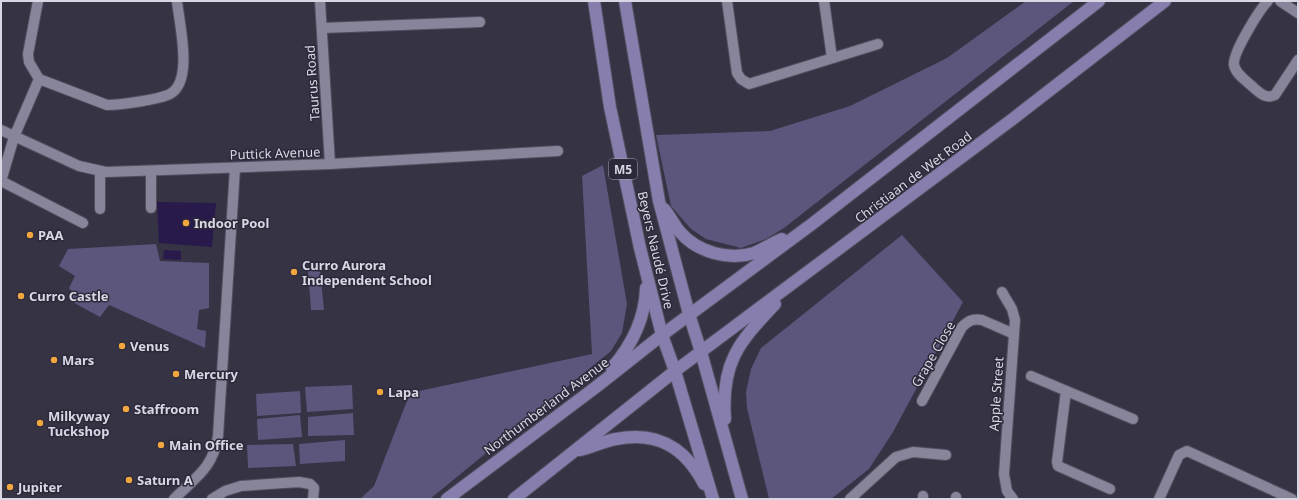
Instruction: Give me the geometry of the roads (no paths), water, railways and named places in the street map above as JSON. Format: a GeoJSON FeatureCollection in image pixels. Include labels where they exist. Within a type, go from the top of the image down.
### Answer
{"type":"FeatureCollection","features":[{"type":"Feature","properties":{"kind":"main road","name":"Beyers Naudé Drive"},"geometry":{"type":"LineString","coordinates":[[594,1],[610,107],[646,272],[662,335],[675,371],[713,499]]}},
{"type":"Feature","properties":{"kind":"main road","name":"Beyers Naudé Drive"},"geometry":{"type":"LineString","coordinates":[[625,1],[659,201],[689,314],[742,499]]}},
{"type":"Feature","properties":{"kind":"main road","name":"Christiaan de Wet Road"},"geometry":{"type":"LineString","coordinates":[[662,335],[812,224],[1099,1]]}},
{"type":"Feature","properties":{"kind":"main road","name":"Christiaan de Wet Road"},"geometry":{"type":"LineString","coordinates":[[675,371],[1014,118],[1165,1]]}},
{"type":"Feature","properties":{"kind":"main road"},"geometry":{"type":"LineString","coordinates":[[659,201],[681,233],[694,244],[709,252],[728,256],[753,253],[812,224]]}},
{"type":"Feature","properties":{"kind":"main road"},"geometry":{"type":"LineString","coordinates":[[596,387],[615,365],[638,329],[645,300],[646,272]]}},
{"type":"Feature","properties":{"kind":"main road"},"geometry":{"type":"LineString","coordinates":[[727,446],[724,388],[729,367],[736,350],[749,331],[801,278]]}},
{"type":"Feature","properties":{"kind":"main road","name":"Northumberland Avenue"},"geometry":{"type":"LineString","coordinates":[[447,499],[596,387],[662,335]]}},
{"type":"Feature","properties":{"kind":"main road"},"geometry":{"type":"LineString","coordinates":[[514,499],[675,371]]}},
{"type":"Feature","properties":{"kind":"main road"},"geometry":{"type":"LineString","coordinates":[[574,452],[614,439],[633,437],[657,439],[680,452],[698,473],[713,499]]}},
{"type":"Feature","properties":{"kind":"street"},"geometry":{"type":"LineString","coordinates":[[38,1],[28,54],[29,62],[39,79],[107,105],[116,105],[159,98],[170,94],[176,88],[181,80],[184,60],[177,1]]}},
{"type":"Feature","properties":{"kind":"street","name":"Taurus Road"},"geometry":{"type":"LineString","coordinates":[[320,1],[330,164]]}},
{"type":"Feature","properties":{"kind":"street"},"geometry":{"type":"LineString","coordinates":[[727,1],[737,73],[744,82],[753,84],[878,44]]}},
{"type":"Feature","properties":{"kind":"street"},"geometry":{"type":"LineString","coordinates":[[824,1],[832,58]]}},
{"type":"Feature","properties":{"kind":"street"},"geometry":{"type":"LineString","coordinates":[[1268,1],[1237,50],[1234,64],[1236,72],[1262,95],[1270,97],[1275,95],[1298,60]]}},
{"type":"Feature","properties":{"kind":"street"},"geometry":{"type":"LineString","coordinates":[[1280,1],[1298,13]]}},
{"type":"Feature","properties":{"kind":"street"},"geometry":{"type":"LineString","coordinates":[[322,28],[480,22]]}},
{"type":"Feature","properties":{"kind":"street"},"geometry":{"type":"LineString","coordinates":[[39,79],[14,137],[1,181],[83,222]]}},
{"type":"Feature","properties":{"kind":"street","name":"Puttick Avenue"},"geometry":{"type":"LineString","coordinates":[[1,130],[79,166],[100,171],[151,171],[330,164],[558,151]]}},
{"type":"Feature","properties":{"kind":"street"},"geometry":{"type":"LineString","coordinates":[[174,499],[205,468],[216,452],[235,168]]}},
{"type":"Feature","properties":{"kind":"street"},"geometry":{"type":"LineString","coordinates":[[100,171],[100,209]]}},
{"type":"Feature","properties":{"kind":"street"},"geometry":{"type":"LineString","coordinates":[[151,171],[151,208]]}},
{"type":"Feature","properties":{"kind":"street","name":"Apple Street"},"geometry":{"type":"LineString","coordinates":[[1002,292],[1009,303],[1014,316],[1004,468],[1005,482],[1013,499]]}},
{"type":"Feature","properties":{"kind":"street","name":"Grape Close"},"geometry":{"type":"LineString","coordinates":[[922,401],[962,327],[967,322],[977,319],[982,320],[1014,334]]}},
{"type":"Feature","properties":{"kind":"street"},"geometry":{"type":"LineString","coordinates":[[1031,376],[1134,419]]}},
{"type":"Feature","properties":{"kind":"street"},"geometry":{"type":"LineString","coordinates":[[1066,391],[1057,462],[1058,466],[1110,489]]}},
{"type":"Feature","properties":{"kind":"street"},"geometry":{"type":"LineString","coordinates":[[1159,499],[1179,455],[1186,451],[1292,499]]}},
{"type":"Feature","properties":{"kind":"street"},"geometry":{"type":"LineString","coordinates":[[850,499],[896,457],[913,452],[946,455]]}},
{"type":"Feature","properties":{"kind":"street"},"geometry":{"type":"LineString","coordinates":[[212,499],[225,491],[241,486],[299,482],[310,484],[314,488],[313,499]]}},
{"type":"Feature","properties":{"kind":"place","name":"Indoor Pool"},"geometry":{"type":"Point","coordinates":[186,223]}},
{"type":"Feature","properties":{"kind":"place","name":"PAA"},"geometry":{"type":"Point","coordinates":[30,235]}},
{"type":"Feature","properties":{"kind":"place","name":"Curro Aurora Independent School"},"geometry":{"type":"Point","coordinates":[294,272]}},
{"type":"Feature","properties":{"kind":"place","name":"Curro Castle"},"geometry":{"type":"Point","coordinates":[21,296]}},
{"type":"Feature","properties":{"kind":"place","name":"Venus"},"geometry":{"type":"Point","coordinates":[122,346]}},
{"type":"Feature","properties":{"kind":"place","name":"Mars"},"geometry":{"type":"Point","coordinates":[54,360]}},
{"type":"Feature","properties":{"kind":"place","name":"Mercury"},"geometry":{"type":"Point","coordinates":[176,374]}},
{"type":"Feature","properties":{"kind":"place","name":"Lapa"},"geometry":{"type":"Point","coordinates":[380,392]}},
{"type":"Feature","properties":{"kind":"place","name":"Staffroom"},"geometry":{"type":"Point","coordinates":[126,409]}},
{"type":"Feature","properties":{"kind":"place","name":"Milkyway Tuckshop"},"geometry":{"type":"Point","coordinates":[40,423]}},
{"type":"Feature","properties":{"kind":"place","name":"Main Office"},"geometry":{"type":"Point","coordinates":[161,445]}},
{"type":"Feature","properties":{"kind":"place","name":"Saturn A"},"geometry":{"type":"Point","coordinates":[129,480]}},
{"type":"Feature","properties":{"kind":"place","name":"Jupiter"},"geometry":{"type":"Point","coordinates":[10,487]}}]}
